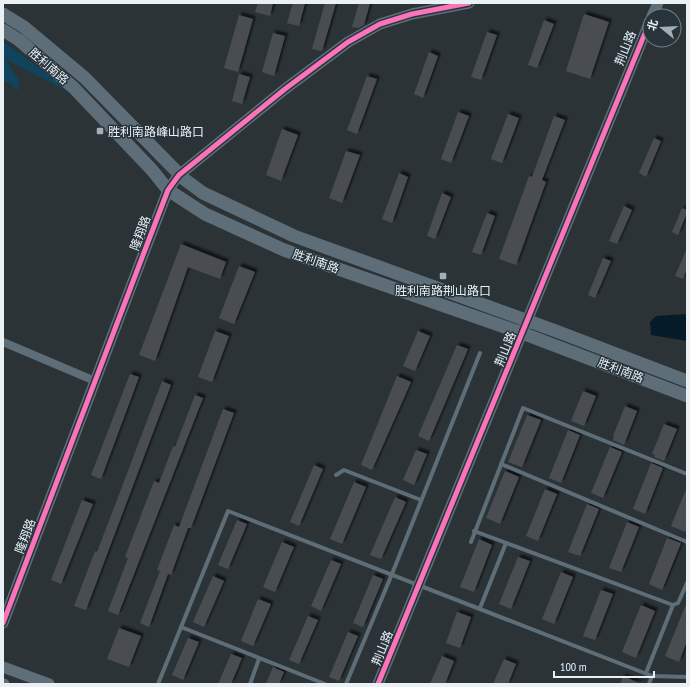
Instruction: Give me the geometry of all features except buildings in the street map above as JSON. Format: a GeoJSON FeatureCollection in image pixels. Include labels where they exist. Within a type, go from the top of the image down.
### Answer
{"type":"FeatureCollection","features":[{"type":"Feature","properties":{"kind":"main road","name":"胜利南路"},"geometry":{"type":"LineString","coordinates":[[3,14],[24,27],[85,78],[179,175],[203,193],[294,236],[525,327],[687,396]]}},
{"type":"Feature","properties":{"kind":"main road","name":"胜利南路"},"geometry":{"type":"LineString","coordinates":[[3,30],[19,40],[74,88],[152,170],[168,190],[205,214],[284,250],[525,327],[687,381]]}},
{"type":"Feature","properties":{"kind":"street","name":"隆翔路"},"geometry":{"type":"LineString","coordinates":[[3,624],[168,190],[179,175],[285,89],[348,42],[380,24],[412,14],[470,3]]}},
{"type":"Feature","properties":{"kind":"street","name":"荆山路"},"geometry":{"type":"LineString","coordinates":[[378,684],[642,41]]}},
{"type":"Feature","properties":{"kind":"street"},"geometry":{"type":"LineString","coordinates":[[3,342],[95,381]]}},
{"type":"Feature","properties":{"kind":"street"},"geometry":{"type":"LineString","coordinates":[[3,667],[49,684]]}},
{"type":"Feature","properties":{"kind":"lane"},"geometry":{"type":"LineString","coordinates":[[346,684],[392,574],[480,353]]}},
{"type":"Feature","properties":{"kind":"lane"},"geometry":{"type":"LineString","coordinates":[[471,542],[523,408],[687,474]]}},
{"type":"Feature","properties":{"kind":"lane"},"geometry":{"type":"LineString","coordinates":[[501,464],[687,542]]}},
{"type":"Feature","properties":{"kind":"lane"},"geometry":{"type":"LineString","coordinates":[[336,475],[344,470],[421,500]]}},
{"type":"Feature","properties":{"kind":"lane"},"geometry":{"type":"LineString","coordinates":[[158,684],[228,511],[652,676],[687,676]]}},
{"type":"Feature","properties":{"kind":"lane"},"geometry":{"type":"LineString","coordinates":[[474,531],[672,605],[678,603],[687,583]]}},
{"type":"Feature","properties":{"kind":"lane"},"geometry":{"type":"LineString","coordinates":[[480,608],[506,543]]}},
{"type":"Feature","properties":{"kind":"lane"},"geometry":{"type":"LineString","coordinates":[[646,673],[672,605]]}},
{"type":"Feature","properties":{"kind":"lane"},"geometry":{"type":"LineString","coordinates":[[181,627],[260,660],[325,684]]}},
{"type":"Feature","properties":{"kind":"lane"},"geometry":{"type":"LineString","coordinates":[[250,684],[260,660]]}},
{"type":"Feature","properties":{"kind":"lane"},"geometry":{"type":"LineString","coordinates":[[649,684],[652,676]]}},
{"type":"Feature","properties":{"kind":"shaded area"},"geometry":{"type":"Polygon","coordinates":[[[3,41],[75,95],[5,59],[20,82],[17,91],[10,83],[3,81],[3,41]]]}},
{"type":"Feature","properties":{"kind":"shaded area"},"geometry":{"type":"Polygon","coordinates":[[[687,314],[687,341],[651,335],[650,322],[656,316],[687,314]]]}},
{"type":"Feature","properties":{"kind":"cycle path"},"geometry":{"type":"LineString","coordinates":[[3,623],[168,190],[179,175],[285,89],[348,42],[380,24],[412,14],[469,3]]}},
{"type":"Feature","properties":{"kind":"cycle path"},"geometry":{"type":"LineString","coordinates":[[378,684],[642,40]]}},
{"type":"Feature","properties":{"kind":"place","name":"胜利南路峰山路口"},"geometry":{"type":"Point","coordinates":[100,131]}},
{"type":"Feature","properties":{"kind":"place","name":"胜利南路荆山路口"},"geometry":{"type":"Point","coordinates":[443,276]}}]}
